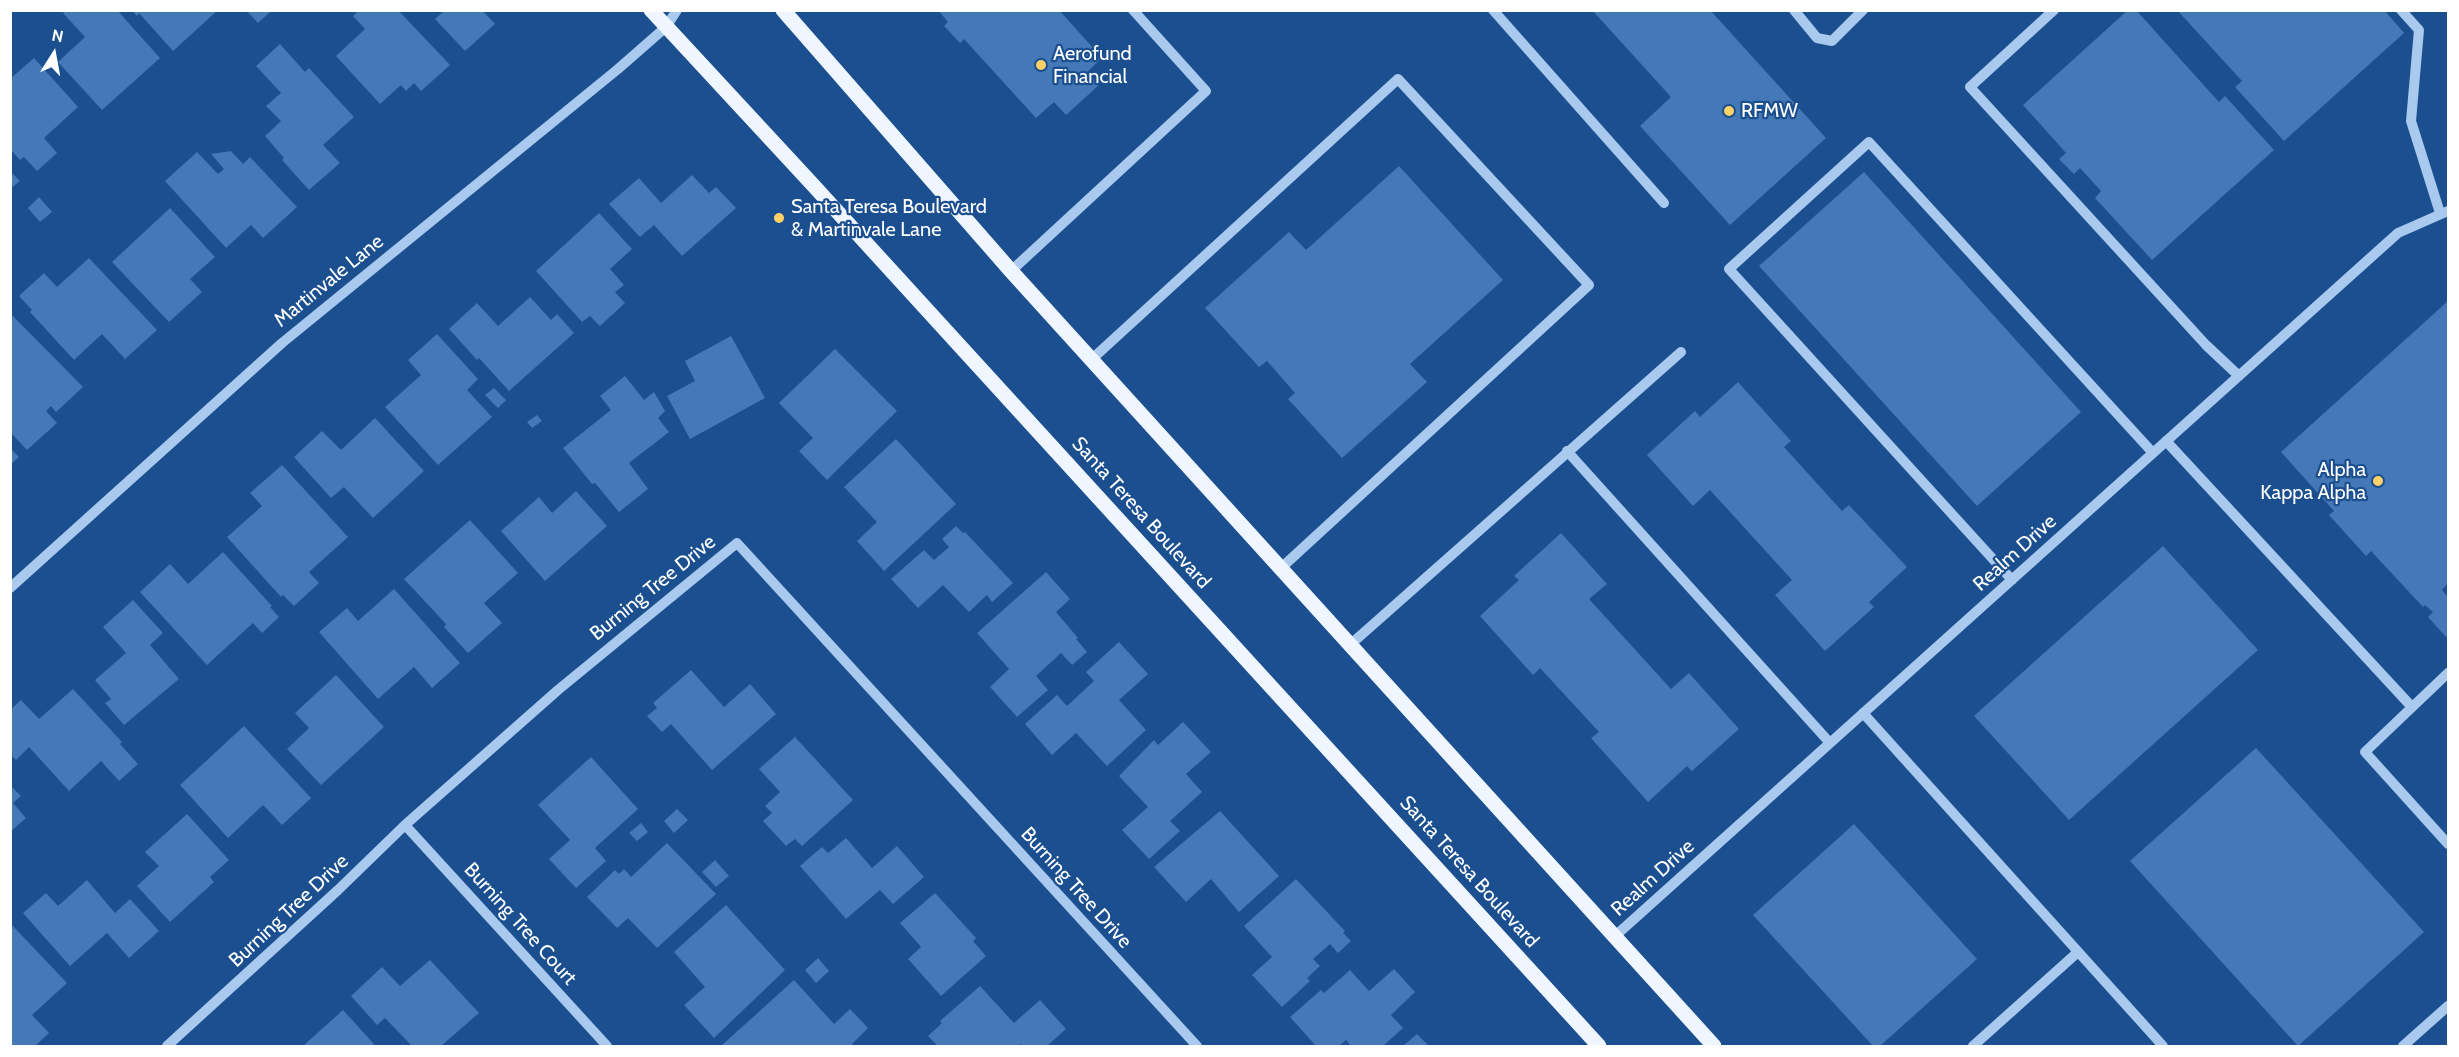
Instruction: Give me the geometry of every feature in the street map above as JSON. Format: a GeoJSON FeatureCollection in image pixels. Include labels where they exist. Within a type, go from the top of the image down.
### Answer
{"type":"FeatureCollection","features":[{"type":"Feature","properties":{"kind":"main road","name":"Santa Teresa Boulevard"},"geometry":{"type":"LineString","coordinates":[[651,10],[1599,1047]]}},
{"type":"Feature","properties":{"kind":"main road"},"geometry":{"type":"LineString","coordinates":[[783,10],[1011,271],[1714,1047]]}},
{"type":"Feature","properties":{"kind":"street","name":"Martinvale Lane"},"geometry":{"type":"LineString","coordinates":[[10,588],[282,343],[666,27],[677,10]]}},
{"type":"Feature","properties":{"kind":"street"},"geometry":{"type":"LineString","coordinates":[[1011,271],[1206,91],[1134,10]]}},
{"type":"Feature","properties":{"kind":"street"},"geometry":{"type":"LineString","coordinates":[[1493,10],[1664,203]]}},
{"type":"Feature","properties":{"kind":"street"},"geometry":{"type":"LineString","coordinates":[[1794,10],[1817,38],[1832,40],[1863,10]]}},
{"type":"Feature","properties":{"kind":"street"},"geometry":{"type":"LineString","coordinates":[[2054,10],[1970,87],[2206,345],[2239,376]]}},
{"type":"Feature","properties":{"kind":"street"},"geometry":{"type":"LineString","coordinates":[[2402,10],[2419,30],[2411,121],[2444,212]]}},
{"type":"Feature","properties":{"kind":"street"},"geometry":{"type":"LineString","coordinates":[[1092,359],[1398,79],[1589,285],[1280,569]]}},
{"type":"Feature","properties":{"kind":"street"},"geometry":{"type":"LineString","coordinates":[[2012,580],[1729,269],[1869,142],[2153,453]]}},
{"type":"Feature","properties":{"kind":"street","name":"Realm Drive"},"geometry":{"type":"LineString","coordinates":[[1614,937],[2398,233],[2444,212]]}},
{"type":"Feature","properties":{"kind":"street"},"geometry":{"type":"LineString","coordinates":[[1351,644],[1681,352]]}},
{"type":"Feature","properties":{"kind":"street"},"geometry":{"type":"LineString","coordinates":[[2166,441],[2411,706]]}},
{"type":"Feature","properties":{"kind":"street"},"geometry":{"type":"LineString","coordinates":[[1567,451],[1830,743]]}},
{"type":"Feature","properties":{"kind":"street","name":"Burning Tree Drive"},"geometry":{"type":"LineString","coordinates":[[167,1047],[338,890],[405,825],[558,690],[737,543],[1197,1047]]}},
{"type":"Feature","properties":{"kind":"street"},"geometry":{"type":"LineString","coordinates":[[2448,673],[2365,752],[2448,844]]}},
{"type":"Feature","properties":{"kind":"street"},"geometry":{"type":"LineString","coordinates":[[1863,713],[2163,1047]]}},
{"type":"Feature","properties":{"kind":"street","name":"Burning Tree Court"},"geometry":{"type":"LineString","coordinates":[[405,825],[608,1047]]}},
{"type":"Feature","properties":{"kind":"street"},"geometry":{"type":"LineString","coordinates":[[1973,1047],[2078,952]]}},
{"type":"Feature","properties":{"kind":"street"},"geometry":{"type":"LineString","coordinates":[[2403,1047],[2448,1006]]}},
{"type":"Feature","properties":{"kind":"building"},"geometry":{"type":"Polygon","coordinates":[[[66,10],[117,10],[160,58],[102,110],[58,62],[85,37],[63,13],[66,10]]]}},
{"type":"Feature","properties":{"kind":"building"},"geometry":{"type":"Polygon","coordinates":[[[132,10],[218,10],[173,51],[139,13],[137,16],[132,10]]]}},
{"type":"Feature","properties":{"kind":"building"},"geometry":{"type":"Polygon","coordinates":[[[246,10],[268,10],[270,12],[258,23],[246,10]]]}},
{"type":"Feature","properties":{"kind":"building"},"geometry":{"type":"Polygon","coordinates":[[[359,10],[398,10],[450,65],[421,91],[414,83],[406,91],[401,85],[380,104],[336,56],[365,29],[353,16],[359,10]]]}},
{"type":"Feature","properties":{"kind":"building"},"geometry":{"type":"Polygon","coordinates":[[[445,10],[482,10],[495,24],[465,51],[435,19],[445,10]]]}},
{"type":"Feature","properties":{"kind":"building","name":"Aerofund Financial"},"geometry":{"type":"Polygon","coordinates":[[[938,10],[1059,10],[1102,58],[1087,72],[1099,85],[1066,115],[1054,102],[1036,118],[964,39],[960,43],[944,26],[948,22],[938,10]]]}},
{"type":"Feature","properties":{"kind":"building","name":"RFMW"},"geometry":{"type":"Polygon","coordinates":[[[1592,10],[1710,10],[1826,138],[1730,225],[1640,126],[1671,97],[1592,10]]]}},
{"type":"Feature","properties":{"kind":"building"},"geometry":{"type":"Polygon","coordinates":[[[2128,10],[2136,10],[2219,102],[2225,96],[2274,150],[2152,260],[2095,198],[2101,191],[2080,168],[2074,174],[2059,159],[2066,153],[2023,105],[2128,10]]]}},
{"type":"Feature","properties":{"kind":"building"},"geometry":{"type":"Polygon","coordinates":[[[2177,10],[2384,10],[2404,33],[2284,141],[2235,87],[2242,81],[2177,10]]]}},
{"type":"Feature","properties":{"kind":"building"},"geometry":{"type":"Polygon","coordinates":[[[280,44],[305,72],[309,68],[354,117],[323,145],[340,163],[309,190],[282,160],[284,158],[265,136],[281,121],[266,106],[281,93],[256,66],[280,44]]]}},
{"type":"Feature","properties":{"kind":"building"},"geometry":{"type":"Polygon","coordinates":[[[34,58],[78,107],[44,138],[57,153],[37,171],[24,157],[20,160],[10,149],[10,79],[34,58]]]}},
{"type":"Feature","properties":{"kind":"building"},"geometry":{"type":"Polygon","coordinates":[[[231,151],[243,164],[250,157],[297,207],[263,238],[251,225],[226,248],[165,181],[197,152],[218,174],[224,169],[211,154],[231,151]]]}},
{"type":"Feature","properties":{"kind":"building"},"geometry":{"type":"Polygon","coordinates":[[[1399,166],[1503,280],[1410,364],[1427,382],[1342,458],[1288,399],[1295,393],[1267,361],[1259,367],[1205,308],[1289,232],[1306,250],[1399,166]]]}},
{"type":"Feature","properties":{"kind":"building"},"geometry":{"type":"Polygon","coordinates":[[[10,171],[20,181],[10,189],[10,171]]]}},
{"type":"Feature","properties":{"kind":"building"},"geometry":{"type":"Polygon","coordinates":[[[1864,172],[2081,412],[1977,506],[1759,266],[1864,172]]]}},
{"type":"Feature","properties":{"kind":"building"},"geometry":{"type":"Polygon","coordinates":[[[692,175],[709,193],[716,187],[736,208],[682,256],[654,225],[640,237],[609,204],[639,178],[661,203],[692,175]]]}},
{"type":"Feature","properties":{"kind":"building"},"geometry":{"type":"Polygon","coordinates":[[[39,197],[52,212],[40,222],[28,208],[39,197]]]}},
{"type":"Feature","properties":{"kind":"building"},"geometry":{"type":"Polygon","coordinates":[[[170,208],[215,257],[190,279],[202,292],[169,322],[112,262],[170,208]]]}},
{"type":"Feature","properties":{"kind":"building"},"geometry":{"type":"Polygon","coordinates":[[[599,213],[632,249],[610,269],[624,285],[615,292],[625,303],[600,326],[590,316],[582,322],[536,271],[599,213]]]}},
{"type":"Feature","properties":{"kind":"building"},"geometry":{"type":"Polygon","coordinates":[[[89,258],[157,330],[125,359],[102,334],[74,360],[30,312],[32,310],[19,296],[44,273],[57,287],[89,258]]]}},
{"type":"Feature","properties":{"kind":"building"},"geometry":{"type":"Polygon","coordinates":[[[530,297],[551,320],[557,314],[574,333],[509,391],[449,329],[477,303],[498,326],[530,297]]]}},
{"type":"Feature","properties":{"kind":"building","name":"Alpha Kappa Alpha"},"geometry":{"type":"Polygon","coordinates":[[[2448,301],[2448,583],[2442,590],[2448,597],[2448,635],[2446,637],[2428,617],[2433,612],[2425,605],[2423,607],[2371,551],[2366,556],[2329,515],[2334,511],[2281,452],[2448,301]]]}},
{"type":"Feature","properties":{"kind":"building"},"geometry":{"type":"Polygon","coordinates":[[[10,313],[83,387],[56,412],[51,406],[46,411],[57,423],[27,450],[10,432],[10,313]]]}},
{"type":"Feature","properties":{"kind":"building"},"geometry":{"type":"Polygon","coordinates":[[[437,334],[478,379],[467,390],[492,417],[438,465],[385,407],[421,375],[408,360],[437,334]]]}},
{"type":"Feature","properties":{"kind":"building"},"geometry":{"type":"Polygon","coordinates":[[[731,336],[765,398],[690,439],[667,396],[695,381],[685,361],[731,336]]]}},
{"type":"Feature","properties":{"kind":"building"},"geometry":{"type":"Polygon","coordinates":[[[835,349],[897,411],[827,480],[799,451],[813,438],[779,403],[835,349]]]}},
{"type":"Feature","properties":{"kind":"building"},"geometry":{"type":"Polygon","coordinates":[[[625,376],[644,400],[654,392],[665,411],[658,418],[669,432],[629,463],[648,489],[619,512],[595,483],[592,484],[563,448],[611,410],[600,396],[625,376]]]}},
{"type":"Feature","properties":{"kind":"building"},"geometry":{"type":"Polygon","coordinates":[[[1738,382],[1791,441],[1784,447],[1842,511],[1849,505],[1907,567],[1869,602],[1874,607],[1825,651],[1775,595],[1792,580],[1710,490],[1693,506],[1647,455],[1695,411],[1700,417],[1738,382]]]}},
{"type":"Feature","properties":{"kind":"building"},"geometry":{"type":"Polygon","coordinates":[[[494,388],[506,400],[498,408],[485,395],[494,388]]]}},
{"type":"Feature","properties":{"kind":"building"},"geometry":{"type":"Polygon","coordinates":[[[537,415],[542,421],[532,428],[527,422],[537,415]]]}},
{"type":"Feature","properties":{"kind":"building"},"geometry":{"type":"Polygon","coordinates":[[[375,418],[424,471],[373,518],[344,487],[331,498],[294,457],[322,431],[341,450],[375,418]]]}},
{"type":"Feature","properties":{"kind":"building"},"geometry":{"type":"Polygon","coordinates":[[[896,439],[956,504],[884,571],[857,541],[877,522],[844,487],[896,439]]]}},
{"type":"Feature","properties":{"kind":"building"},"geometry":{"type":"Polygon","coordinates":[[[10,448],[19,457],[10,465],[10,448]]]}},
{"type":"Feature","properties":{"kind":"building"},"geometry":{"type":"Polygon","coordinates":[[[282,465],[348,537],[309,572],[319,583],[294,606],[283,595],[281,597],[227,537],[262,506],[250,493],[282,465]]]}},
{"type":"Feature","properties":{"kind":"building"},"geometry":{"type":"Polygon","coordinates":[[[576,491],[607,526],[545,581],[501,531],[539,497],[552,513],[576,491]]]}},
{"type":"Feature","properties":{"kind":"building"},"geometry":{"type":"Polygon","coordinates":[[[470,520],[518,573],[484,603],[502,623],[468,653],[444,627],[446,624],[404,579],[470,520]]]}},
{"type":"Feature","properties":{"kind":"building"},"geometry":{"type":"Polygon","coordinates":[[[956,526],[963,533],[965,532],[1013,583],[992,602],[987,595],[969,612],[943,585],[918,608],[891,579],[924,550],[934,560],[949,547],[942,539],[956,526]]]}},
{"type":"Feature","properties":{"kind":"building"},"geometry":{"type":"Polygon","coordinates":[[[1561,533],[1607,584],[1589,599],[1671,689],[1689,673],[1739,729],[1692,771],[1687,766],[1648,802],[1591,738],[1599,732],[1540,668],[1533,675],[1480,616],[1519,580],[1514,576],[1561,533]]]}},
{"type":"Feature","properties":{"kind":"building"},"geometry":{"type":"Polygon","coordinates":[[[2163,546],[2258,650],[2069,820],[1974,716],[2163,546]]]}},
{"type":"Feature","properties":{"kind":"building"},"geometry":{"type":"Polygon","coordinates":[[[223,552],[272,606],[270,607],[279,617],[262,633],[253,623],[207,665],[140,592],[170,564],[188,584],[223,552]]]}},
{"type":"Feature","properties":{"kind":"building"},"geometry":{"type":"Polygon","coordinates":[[[1046,572],[1070,599],[1056,612],[1087,652],[1072,665],[1061,653],[1036,676],[1048,690],[1017,717],[990,687],[1009,669],[977,633],[1046,572]]]}},
{"type":"Feature","properties":{"kind":"building"},"geometry":{"type":"Polygon","coordinates":[[[394,589],[460,663],[432,688],[414,667],[378,699],[319,632],[347,608],[358,621],[394,589]]]}},
{"type":"Feature","properties":{"kind":"building"},"geometry":{"type":"Polygon","coordinates":[[[133,600],[163,633],[150,645],[179,679],[124,725],[105,703],[111,699],[95,680],[126,653],[103,627],[133,600]]]}},
{"type":"Feature","properties":{"kind":"building"},"geometry":{"type":"Polygon","coordinates":[[[1119,642],[1148,674],[1119,700],[1146,730],[1107,766],[1076,733],[1052,755],[1025,724],[1057,695],[1067,706],[1094,681],[1086,672],[1119,642]]]}},
{"type":"Feature","properties":{"kind":"building"},"geometry":{"type":"Polygon","coordinates":[[[691,670],[724,707],[750,684],[776,714],[712,770],[671,724],[662,732],[647,716],[657,708],[653,703],[691,670]]]}},
{"type":"Feature","properties":{"kind":"building"},"geometry":{"type":"Polygon","coordinates":[[[336,675],[384,727],[321,785],[287,749],[309,728],[295,713],[336,675]]]}},
{"type":"Feature","properties":{"kind":"building"},"geometry":{"type":"Polygon","coordinates":[[[73,689],[122,742],[120,744],[138,764],[119,781],[101,761],[69,791],[29,747],[16,760],[10,754],[10,710],[21,700],[39,719],[73,689]]]}},
{"type":"Feature","properties":{"kind":"building"},"geometry":{"type":"Polygon","coordinates":[[[1183,722],[1211,752],[1186,774],[1202,792],[1170,821],[1180,831],[1149,859],[1122,830],[1148,807],[1119,776],[1154,740],[1158,745],[1183,722]]]}},
{"type":"Feature","properties":{"kind":"building"},"geometry":{"type":"Polygon","coordinates":[[[244,726],[311,798],[282,825],[263,805],[228,838],[180,785],[244,726]]]}},
{"type":"Feature","properties":{"kind":"building"},"geometry":{"type":"Polygon","coordinates":[[[795,737],[853,800],[802,846],[795,839],[786,846],[763,821],[772,813],[765,806],[780,792],[759,769],[795,737]]]}},
{"type":"Feature","properties":{"kind":"building"},"geometry":{"type":"Polygon","coordinates":[[[2256,748],[2424,932],[2298,1046],[2130,861],[2256,748]]]}},
{"type":"Feature","properties":{"kind":"building"},"geometry":{"type":"Polygon","coordinates":[[[591,757],[638,809],[595,848],[606,861],[576,888],[549,859],[570,840],[538,805],[591,757]]]}},
{"type":"Feature","properties":{"kind":"building"},"geometry":{"type":"Polygon","coordinates":[[[10,785],[21,796],[13,803],[26,818],[10,832],[10,785]]]}},
{"type":"Feature","properties":{"kind":"building"},"geometry":{"type":"Polygon","coordinates":[[[677,809],[688,820],[674,833],[664,821],[677,809]]]}},
{"type":"Feature","properties":{"kind":"building"},"geometry":{"type":"Polygon","coordinates":[[[1220,811],[1279,876],[1239,912],[1211,879],[1186,902],[1154,867],[1220,811]]]}},
{"type":"Feature","properties":{"kind":"building"},"geometry":{"type":"Polygon","coordinates":[[[187,814],[229,860],[210,877],[214,882],[170,922],[137,886],[159,866],[145,852],[187,814]]]}},
{"type":"Feature","properties":{"kind":"building"},"geometry":{"type":"Polygon","coordinates":[[[641,823],[648,832],[637,841],[629,833],[641,823]]]}},
{"type":"Feature","properties":{"kind":"building"},"geometry":{"type":"Polygon","coordinates":[[[1854,824],[1977,959],[1880,1046],[1873,1046],[1753,915],[1854,824]]]}},
{"type":"Feature","properties":{"kind":"building"},"geometry":{"type":"Polygon","coordinates":[[[846,838],[872,868],[897,846],[924,877],[893,904],[880,890],[846,919],[800,866],[822,847],[828,853],[846,838]]]}},
{"type":"Feature","properties":{"kind":"building"},"geometry":{"type":"Polygon","coordinates":[[[667,843],[716,894],[657,948],[628,918],[617,928],[587,897],[615,870],[619,874],[624,869],[631,877],[667,843]]]}},
{"type":"Feature","properties":{"kind":"building"},"geometry":{"type":"Polygon","coordinates":[[[715,860],[729,876],[716,887],[702,872],[715,860]]]}},
{"type":"Feature","properties":{"kind":"building"},"geometry":{"type":"Polygon","coordinates":[[[1296,879],[1345,931],[1343,933],[1351,941],[1338,953],[1330,944],[1313,959],[1320,966],[1307,978],[1310,981],[1282,1007],[1252,975],[1272,957],[1244,926],[1296,879]]]}},
{"type":"Feature","properties":{"kind":"building"},"geometry":{"type":"Polygon","coordinates":[[[87,880],[115,913],[130,899],[159,931],[129,958],[107,933],[70,966],[23,913],[46,893],[58,906],[87,880]]]}},
{"type":"Feature","properties":{"kind":"building"},"geometry":{"type":"Polygon","coordinates":[[[935,893],[976,938],[973,941],[986,956],[941,996],[908,959],[921,947],[900,923],[935,893]]]}},
{"type":"Feature","properties":{"kind":"building"},"geometry":{"type":"Polygon","coordinates":[[[726,905],[785,970],[714,1038],[684,1005],[705,987],[674,952],[726,905]]]}},
{"type":"Feature","properties":{"kind":"building"},"geometry":{"type":"Polygon","coordinates":[[[10,923],[67,983],[32,1015],[49,1033],[35,1046],[10,1046],[10,923]]]}},
{"type":"Feature","properties":{"kind":"building"},"geometry":{"type":"Polygon","coordinates":[[[818,958],[829,971],[816,983],[805,970],[818,958]]]}},
{"type":"Feature","properties":{"kind":"building"},"geometry":{"type":"Polygon","coordinates":[[[430,960],[479,1013],[441,1046],[412,1046],[385,1018],[377,1025],[351,996],[382,967],[400,986],[430,960]]]}},
{"type":"Feature","properties":{"kind":"building"},"geometry":{"type":"Polygon","coordinates":[[[1394,969],[1415,992],[1391,1015],[1403,1028],[1383,1046],[1351,1046],[1346,1040],[1339,1046],[1316,1046],[1290,1017],[1321,990],[1324,993],[1350,970],[1369,991],[1394,969]]]}},
{"type":"Feature","properties":{"kind":"building"},"geometry":{"type":"Polygon","coordinates":[[[794,980],[834,1024],[850,1009],[868,1028],[852,1044],[853,1046],[721,1046],[794,980]]]}},
{"type":"Feature","properties":{"kind":"building"},"geometry":{"type":"Polygon","coordinates":[[[980,986],[1014,1023],[1040,1000],[1066,1029],[1047,1046],[1023,1046],[1021,1044],[1018,1046],[938,1046],[928,1036],[942,1023],[940,1021],[980,986]]]}},
{"type":"Feature","properties":{"kind":"building"},"geometry":{"type":"Polygon","coordinates":[[[343,1010],[374,1044],[371,1046],[303,1046],[343,1010]]]}},
{"type":"Feature","properties":{"kind":"building"},"geometry":{"type":"Polygon","coordinates":[[[1417,1034],[1429,1046],[1403,1046],[1417,1034]]]}},
{"type":"Feature","properties":{"kind":"place","name":"Aerofund Financial"},"geometry":{"type":"Point","coordinates":[1041,65]}},
{"type":"Feature","properties":{"kind":"place","name":"RFMW"},"geometry":{"type":"Point","coordinates":[1729,111]}},
{"type":"Feature","properties":{"kind":"place","name":"Santa Teresa Boulevard & Martinvale Lane"},"geometry":{"type":"Point","coordinates":[779,218]}},
{"type":"Feature","properties":{"kind":"place","name":"Alpha Kappa Alpha"},"geometry":{"type":"Point","coordinates":[2378,481]}}]}
